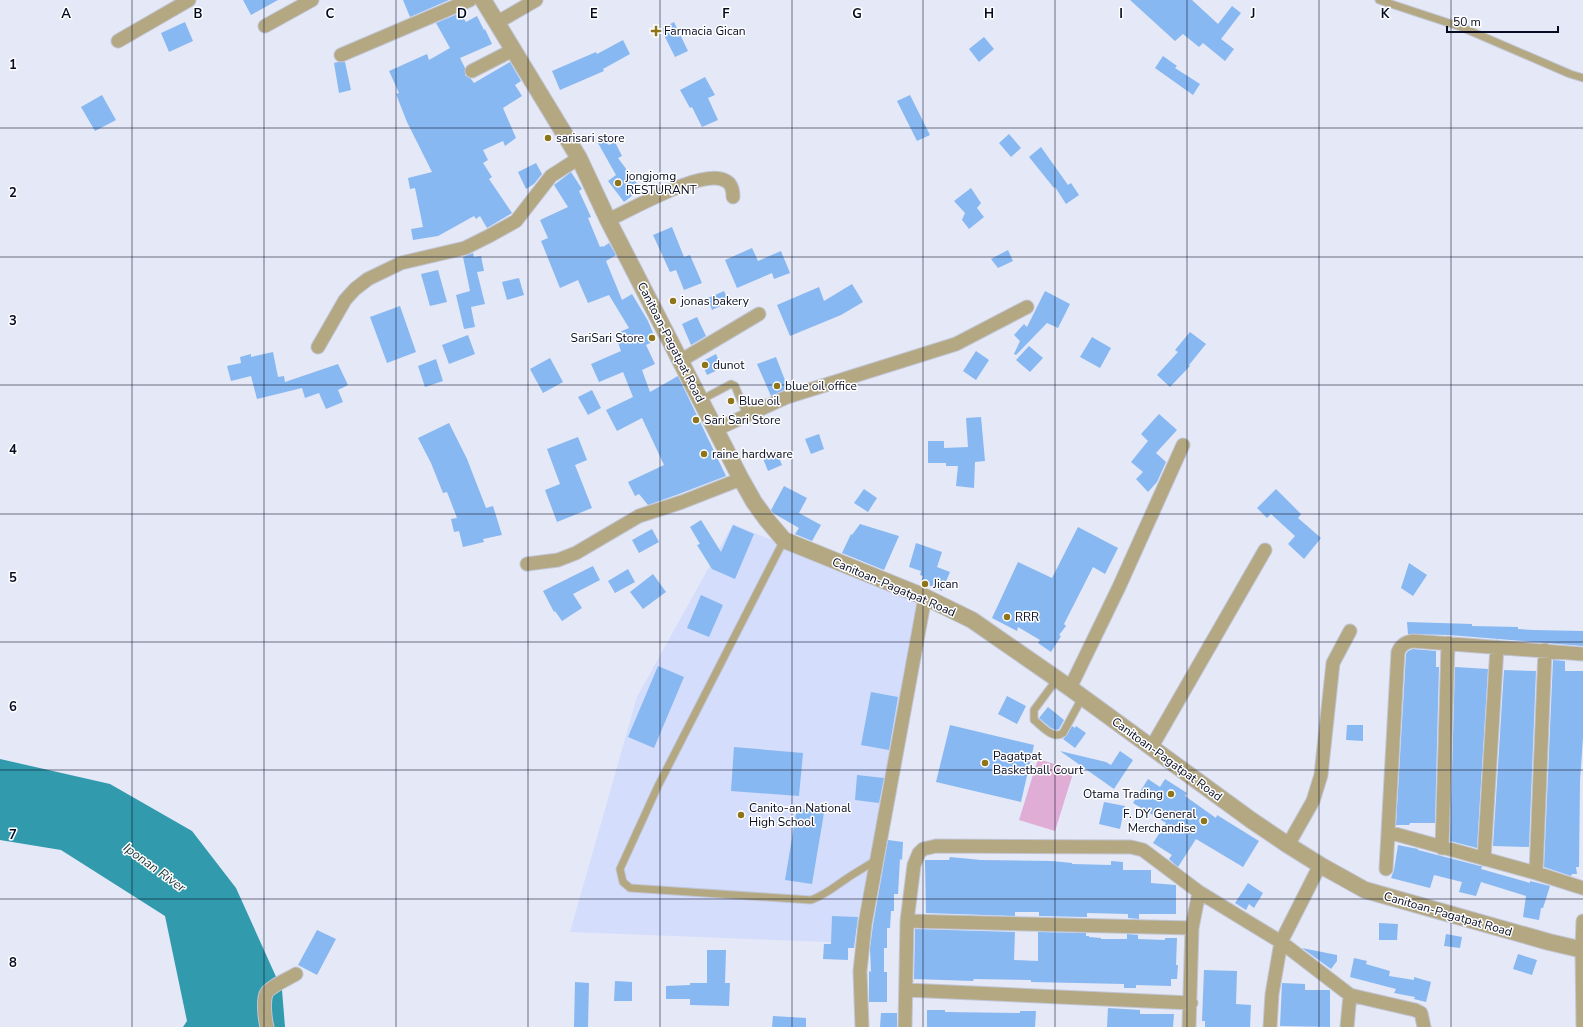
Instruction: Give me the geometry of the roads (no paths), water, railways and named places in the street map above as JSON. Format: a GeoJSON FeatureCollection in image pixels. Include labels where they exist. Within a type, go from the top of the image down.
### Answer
{"type":"FeatureCollection","features":[{"type":"Feature","properties":{"kind":"street"},"geometry":{"type":"LineString","coordinates":[[118,41],[189,0]]}},
{"type":"Feature","properties":{"kind":"street"},"geometry":{"type":"LineString","coordinates":[[265,26],[312,0]]}},
{"type":"Feature","properties":{"kind":"street"},"geometry":{"type":"LineString","coordinates":[[341,55],[470,0]]}},
{"type":"Feature","properties":{"kind":"street","name":"Canitoan-Pagatpat Road"},"geometry":{"type":"LineString","coordinates":[[483,0],[498,22],[513,50],[579,158],[608,220],[717,429],[741,479],[754,502],[784,540],[925,597],[972,620],[1070,688],[1151,748],[1288,845],[1365,890],[1582,950]]}},
{"type":"Feature","properties":{"kind":"street"},"geometry":{"type":"LineString","coordinates":[[498,22],[536,0]]}},
{"type":"Feature","properties":{"kind":"street"},"geometry":{"type":"LineString","coordinates":[[472,71],[513,50]]}},
{"type":"Feature","properties":{"kind":"street"},"geometry":{"type":"LineString","coordinates":[[318,347],[345,300],[354,289],[368,279],[401,263],[465,248],[516,221],[551,176],[579,158]]}},
{"type":"Feature","properties":{"kind":"street"},"geometry":{"type":"LineString","coordinates":[[608,220],[694,181],[711,178],[725,180],[730,184],[733,190],[733,197]]}},
{"type":"Feature","properties":{"kind":"street"},"geometry":{"type":"LineString","coordinates":[[717,429],[787,397],[817,386],[956,344],[1027,307]]}},
{"type":"Feature","properties":{"kind":"street"},"geometry":{"type":"LineString","coordinates":[[680,360],[759,314]]}},
{"type":"Feature","properties":{"kind":"street"},"geometry":{"type":"LineString","coordinates":[[1070,688],[1119,587],[1183,445]]}},
{"type":"Feature","properties":{"kind":"street"},"geometry":{"type":"LineString","coordinates":[[527,564],[558,560],[576,553],[639,516],[682,502],[741,479]]}},
{"type":"Feature","properties":{"kind":"street"},"geometry":{"type":"LineString","coordinates":[[1151,748],[1264,550]]}},
{"type":"Feature","properties":{"kind":"street"},"geometry":{"type":"LineString","coordinates":[[862,1027],[860,971],[865,924],[925,597]]}},
{"type":"Feature","properties":{"kind":"street"},"geometry":{"type":"LineString","coordinates":[[1288,845],[1313,801],[1319,781],[1327,730],[1333,663],[1350,631]]}},
{"type":"Feature","properties":{"kind":"street"},"geometry":{"type":"LineString","coordinates":[[1386,869],[1398,652],[1400,646],[1406,642],[1413,641],[1583,654]]}},
{"type":"Feature","properties":{"kind":"street"},"geometry":{"type":"LineString","coordinates":[[1442,848],[1448,643]]}},
{"type":"Feature","properties":{"kind":"street"},"geometry":{"type":"LineString","coordinates":[[1484,859],[1497,647]]}},
{"type":"Feature","properties":{"kind":"street"},"geometry":{"type":"LineString","coordinates":[[1536,873],[1545,650]]}},
{"type":"Feature","properties":{"kind":"street"},"geometry":{"type":"LineString","coordinates":[[1388,832],[1536,873],[1583,888]]}},
{"type":"Feature","properties":{"kind":"street"},"geometry":{"type":"LineString","coordinates":[[905,1027],[907,921],[914,865],[918,853],[923,849],[936,846],[1137,848],[1143,850],[1199,892],[1281,942],[1350,995],[1415,1010],[1421,1013],[1424,1018],[1424,1027]]}},
{"type":"Feature","properties":{"kind":"street"},"geometry":{"type":"LineString","coordinates":[[1270,1027],[1272,994],[1281,942],[1320,865]]}},
{"type":"Feature","properties":{"kind":"street"},"geometry":{"type":"LineString","coordinates":[[1189,1027],[1192,928],[1199,892]]}},
{"type":"Feature","properties":{"kind":"street"},"geometry":{"type":"LineString","coordinates":[[907,921],[1192,928]]}},
{"type":"Feature","properties":{"kind":"street"},"geometry":{"type":"LineString","coordinates":[[1583,921],[1583,1027]]}},
{"type":"Feature","properties":{"kind":"street"},"geometry":{"type":"LineString","coordinates":[[267,1027],[264,1014],[266,994],[272,988],[296,974]]}},
{"type":"Feature","properties":{"kind":"street"},"geometry":{"type":"LineString","coordinates":[[906,990],[1190,1003]]}},
{"type":"Feature","properties":{"kind":"street"},"geometry":{"type":"LineString","coordinates":[[1347,1027],[1350,995]]}},
{"type":"Feature","properties":{"kind":"lane"},"geometry":{"type":"LineString","coordinates":[[1379,0],[1461,26],[1570,74],[1583,78]]}},
{"type":"Feature","properties":{"kind":"lane"},"geometry":{"type":"LineString","coordinates":[[701,400],[731,384],[734,384],[747,415]]}},
{"type":"Feature","properties":{"kind":"lane"},"geometry":{"type":"LineString","coordinates":[[784,540],[658,786],[620,869],[623,882],[630,888],[811,900],[828,892],[845,879],[876,860]]}},
{"type":"Feature","properties":{"kind":"lane"},"geometry":{"type":"LineString","coordinates":[[1070,688],[1063,732],[1055,736],[1034,720],[1034,710],[1070,688]]}},
{"type":"Feature","properties":{"kind":"water","name":"Iponan River"},"geometry":{"type":"Polygon","coordinates":[[[0,759],[110,784],[192,831],[236,888],[282,990],[285,1027],[183,1027],[187,1021],[165,916],[61,850],[0,840],[0,759]]]}},
{"type":"Feature","properties":{"kind":"place","name":"Farmacia Gican"},"geometry":{"type":"Point","coordinates":[656,31]}},
{"type":"Feature","properties":{"kind":"place","name":"sarisari store"},"geometry":{"type":"Point","coordinates":[548,138]}},
{"type":"Feature","properties":{"kind":"place","name":"jongjomg RESTURANT"},"geometry":{"type":"Point","coordinates":[618,183]}},
{"type":"Feature","properties":{"kind":"place","name":"jonas bakery"},"geometry":{"type":"Point","coordinates":[673,301]}},
{"type":"Feature","properties":{"kind":"place","name":"SariSari Store"},"geometry":{"type":"Point","coordinates":[652,338]}},
{"type":"Feature","properties":{"kind":"place","name":"dunot"},"geometry":{"type":"Point","coordinates":[705,365]}},
{"type":"Feature","properties":{"kind":"place","name":"blue oil office"},"geometry":{"type":"Point","coordinates":[777,386]}},
{"type":"Feature","properties":{"kind":"place","name":"Blue oil"},"geometry":{"type":"Point","coordinates":[731,401]}},
{"type":"Feature","properties":{"kind":"place","name":"Sari Sari Store"},"geometry":{"type":"Point","coordinates":[696,420]}},
{"type":"Feature","properties":{"kind":"place","name":"raine hardware"},"geometry":{"type":"Point","coordinates":[704,454]}},
{"type":"Feature","properties":{"kind":"place","name":"Jican"},"geometry":{"type":"Point","coordinates":[925,584]}},
{"type":"Feature","properties":{"kind":"place","name":"RRR"},"geometry":{"type":"Point","coordinates":[1007,617]}},
{"type":"Feature","properties":{"kind":"place","name":"Pagatpat Basketball Court"},"geometry":{"type":"Point","coordinates":[985,763]}},
{"type":"Feature","properties":{"kind":"place","name":"Otama Trading"},"geometry":{"type":"Point","coordinates":[1171,794]}},
{"type":"Feature","properties":{"kind":"place","name":"Canito-an National High School"},"geometry":{"type":"Point","coordinates":[741,815]}},
{"type":"Feature","properties":{"kind":"place","name":"F. DY General Merchandise"},"geometry":{"type":"Point","coordinates":[1204,821]}}]}
